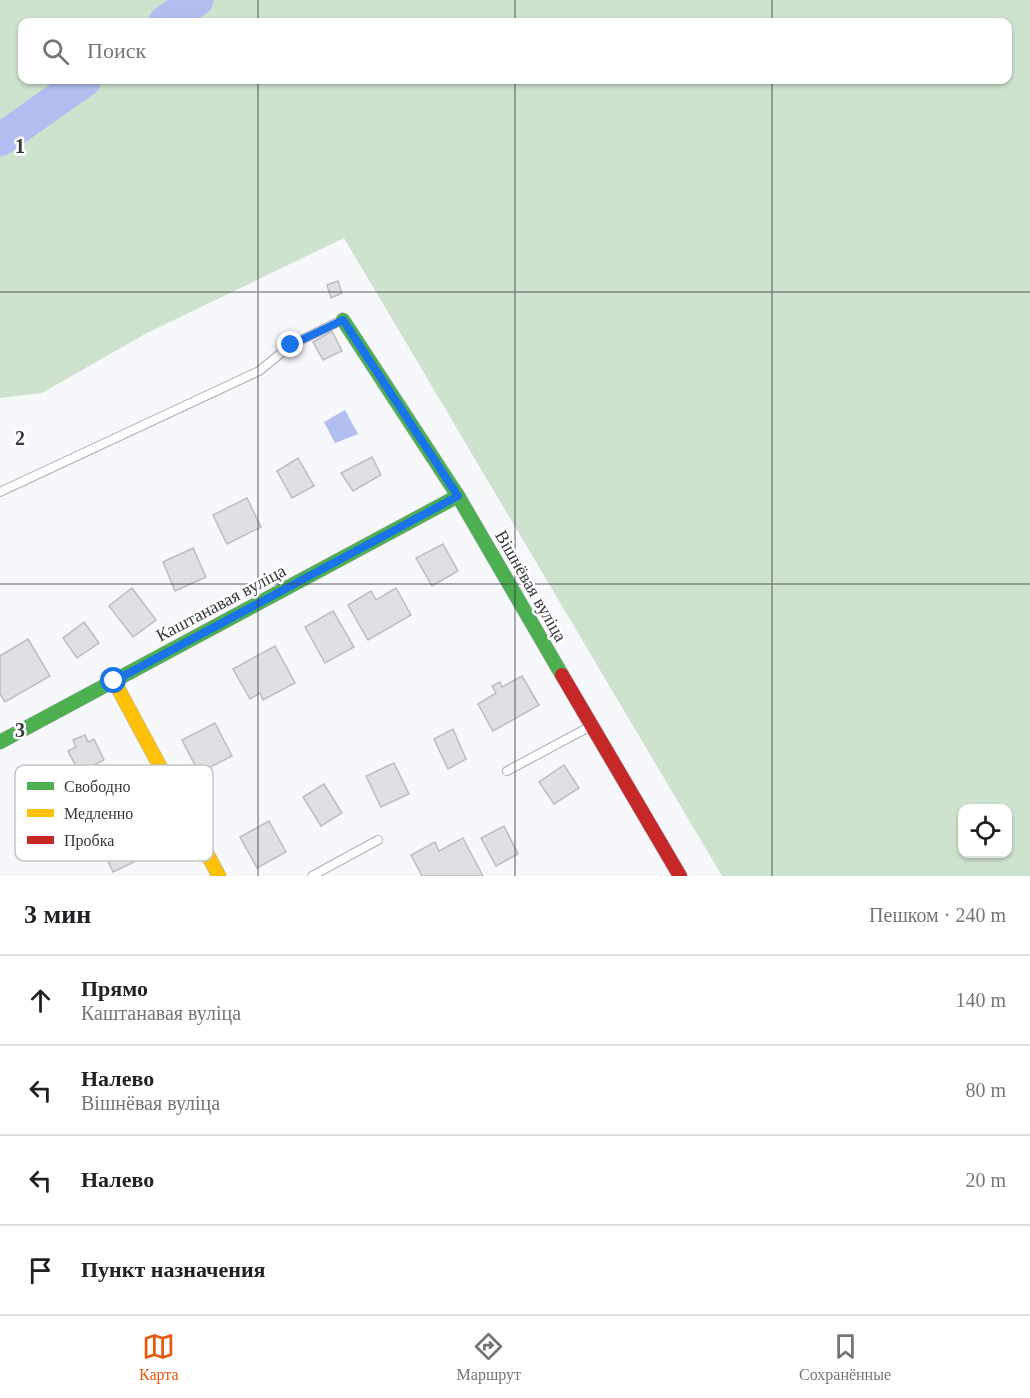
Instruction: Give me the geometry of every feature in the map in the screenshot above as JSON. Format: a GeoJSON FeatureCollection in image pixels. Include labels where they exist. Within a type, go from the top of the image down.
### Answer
{"type":"FeatureCollection","features":[{"type":"Feature","properties":{"kind":"street","name":"Вішнёвая вуліца"},"geometry":{"type":"LineString","coordinates":[[343,320],[458,496],[680,876]]}},
{"type":"Feature","properties":{"kind":"street","name":"Каштанавая вуліца"},"geometry":{"type":"LineString","coordinates":[[0,742],[458,496]]}},
{"type":"Feature","properties":{"kind":"street"},"geometry":{"type":"LineString","coordinates":[[114,681],[159,765]]}},
{"type":"Feature","properties":{"kind":"street"},"geometry":{"type":"LineString","coordinates":[[211,861],[219,876]]}},
{"type":"Feature","properties":{"kind":"lane"},"geometry":{"type":"LineString","coordinates":[[0,492],[259,371],[291,345],[343,320]]}},
{"type":"Feature","properties":{"kind":"lane"},"geometry":{"type":"LineString","coordinates":[[507,771],[591,725]]}},
{"type":"Feature","properties":{"kind":"lane"},"geometry":{"type":"LineString","coordinates":[[312,876],[378,840]]}},
{"type":"Feature","properties":{"kind":"green space"},"geometry":{"type":"Polygon","coordinates":[[[0,0],[1030,0],[1030,876],[722,876],[344,238],[147,333],[42,393],[0,398],[0,0]]]}},
{"type":"Feature","properties":{"kind":"water"},"geometry":{"type":"Polygon","coordinates":[[[345,410],[358,434],[335,443],[324,422],[345,410]]]}},
{"type":"Feature","properties":{"kind":"building"},"geometry":{"type":"Polygon","coordinates":[[[338,281],[342,293],[331,298],[327,285],[338,281]]]}},
{"type":"Feature","properties":{"kind":"building"},"geometry":{"type":"Polygon","coordinates":[[[332,331],[342,351],[323,360],[313,342],[332,331]]]}},
{"type":"Feature","properties":{"kind":"building"},"geometry":{"type":"Polygon","coordinates":[[[372,457],[381,475],[353,491],[341,473],[372,457]]]}},
{"type":"Feature","properties":{"kind":"building"},"geometry":{"type":"Polygon","coordinates":[[[298,458],[314,486],[292,498],[277,471],[298,458]]]}},
{"type":"Feature","properties":{"kind":"building"},"geometry":{"type":"Polygon","coordinates":[[[247,498],[261,527],[227,544],[213,515],[247,498]]]}},
{"type":"Feature","properties":{"kind":"building"},"geometry":{"type":"Polygon","coordinates":[[[443,544],[458,571],[432,586],[416,558],[443,544]]]}},
{"type":"Feature","properties":{"kind":"building"},"geometry":{"type":"Polygon","coordinates":[[[193,548],[206,577],[175,591],[163,562],[193,548]]]}},
{"type":"Feature","properties":{"kind":"building"},"geometry":{"type":"Polygon","coordinates":[[[132,588],[156,620],[133,637],[109,606],[132,588]]]}},
{"type":"Feature","properties":{"kind":"building"},"geometry":{"type":"Polygon","coordinates":[[[396,588],[411,615],[368,640],[348,605],[371,591],[376,600],[396,588]]]}},
{"type":"Feature","properties":{"kind":"building"},"geometry":{"type":"Polygon","coordinates":[[[333,611],[354,647],[325,663],[305,627],[333,611]]]}},
{"type":"Feature","properties":{"kind":"building"},"geometry":{"type":"Polygon","coordinates":[[[84,622],[99,643],[77,658],[63,638],[84,622]]]}},
{"type":"Feature","properties":{"kind":"building"},"geometry":{"type":"Polygon","coordinates":[[[28,639],[50,676],[5,702],[0,694],[0,656],[28,639]]]}},
{"type":"Feature","properties":{"kind":"building"},"geometry":{"type":"Polygon","coordinates":[[[275,646],[295,683],[263,700],[260,693],[250,699],[233,669],[275,646]]]}},
{"type":"Feature","properties":{"kind":"building"},"geometry":{"type":"Polygon","coordinates":[[[522,676],[539,705],[493,731],[478,704],[496,693],[492,686],[500,682],[502,687],[522,676]]]}},
{"type":"Feature","properties":{"kind":"building"},"geometry":{"type":"Polygon","coordinates":[[[215,723],[232,756],[213,766],[195,765],[182,740],[215,723]]]}},
{"type":"Feature","properties":{"kind":"building"},"geometry":{"type":"Polygon","coordinates":[[[453,729],[466,759],[448,769],[434,739],[453,729]]]}},
{"type":"Feature","properties":{"kind":"building"},"geometry":{"type":"Polygon","coordinates":[[[85,735],[88,742],[94,739],[104,760],[94,765],[75,765],[68,751],[76,747],[73,740],[85,735]]]}},
{"type":"Feature","properties":{"kind":"building"},"geometry":{"type":"Polygon","coordinates":[[[394,763],[409,794],[381,807],[366,776],[394,763]]]}},
{"type":"Feature","properties":{"kind":"building"},"geometry":{"type":"Polygon","coordinates":[[[564,765],[579,788],[554,804],[539,782],[564,765]]]}},
{"type":"Feature","properties":{"kind":"building"},"geometry":{"type":"Polygon","coordinates":[[[324,784],[342,813],[321,826],[303,797],[324,784]]]}},
{"type":"Feature","properties":{"kind":"building"},"geometry":{"type":"Polygon","coordinates":[[[269,821],[286,852],[257,868],[240,837],[269,821]]]}},
{"type":"Feature","properties":{"kind":"building"},"geometry":{"type":"Polygon","coordinates":[[[504,826],[518,854],[496,866],[481,838],[504,826]]]}},
{"type":"Feature","properties":{"kind":"building"},"geometry":{"type":"Polygon","coordinates":[[[463,838],[483,876],[422,876],[411,855],[435,842],[439,851],[463,838]]]}},
{"type":"Feature","properties":{"kind":"building"},"geometry":{"type":"Polygon","coordinates":[[[108,861],[136,861],[113,872],[108,861]]]}},
{"type":"Feature","properties":{"kind":"waterway"},"geometry":{"type":"LineString","coordinates":[[171,18],[197,0]]}},
{"type":"Feature","properties":{"kind":"waterway"},"geometry":{"type":"LineString","coordinates":[[0,140],[79,84]]}},
{"type":"Feature","properties":{"kind":"traffic: fast"},"geometry":{"type":"LineString","coordinates":[[343,320],[458,496],[562,675]]}},
{"type":"Feature","properties":{"kind":"traffic: fast"},"geometry":{"type":"LineString","coordinates":[[0,742],[458,496]]}},
{"type":"Feature","properties":{"kind":"traffic: slow"},"geometry":{"type":"LineString","coordinates":[[114,681],[159,765]]}},
{"type":"Feature","properties":{"kind":"traffic: slow"},"geometry":{"type":"LineString","coordinates":[[211,861],[219,876]]}},
{"type":"Feature","properties":{"kind":"traffic: jam"},"geometry":{"type":"LineString","coordinates":[[562,675],[680,876]]}},
{"type":"Feature","properties":{"kind":"route"},"geometry":{"type":"LineString","coordinates":[[114,681],[458,496],[343,320],[291,345]]}}]}
